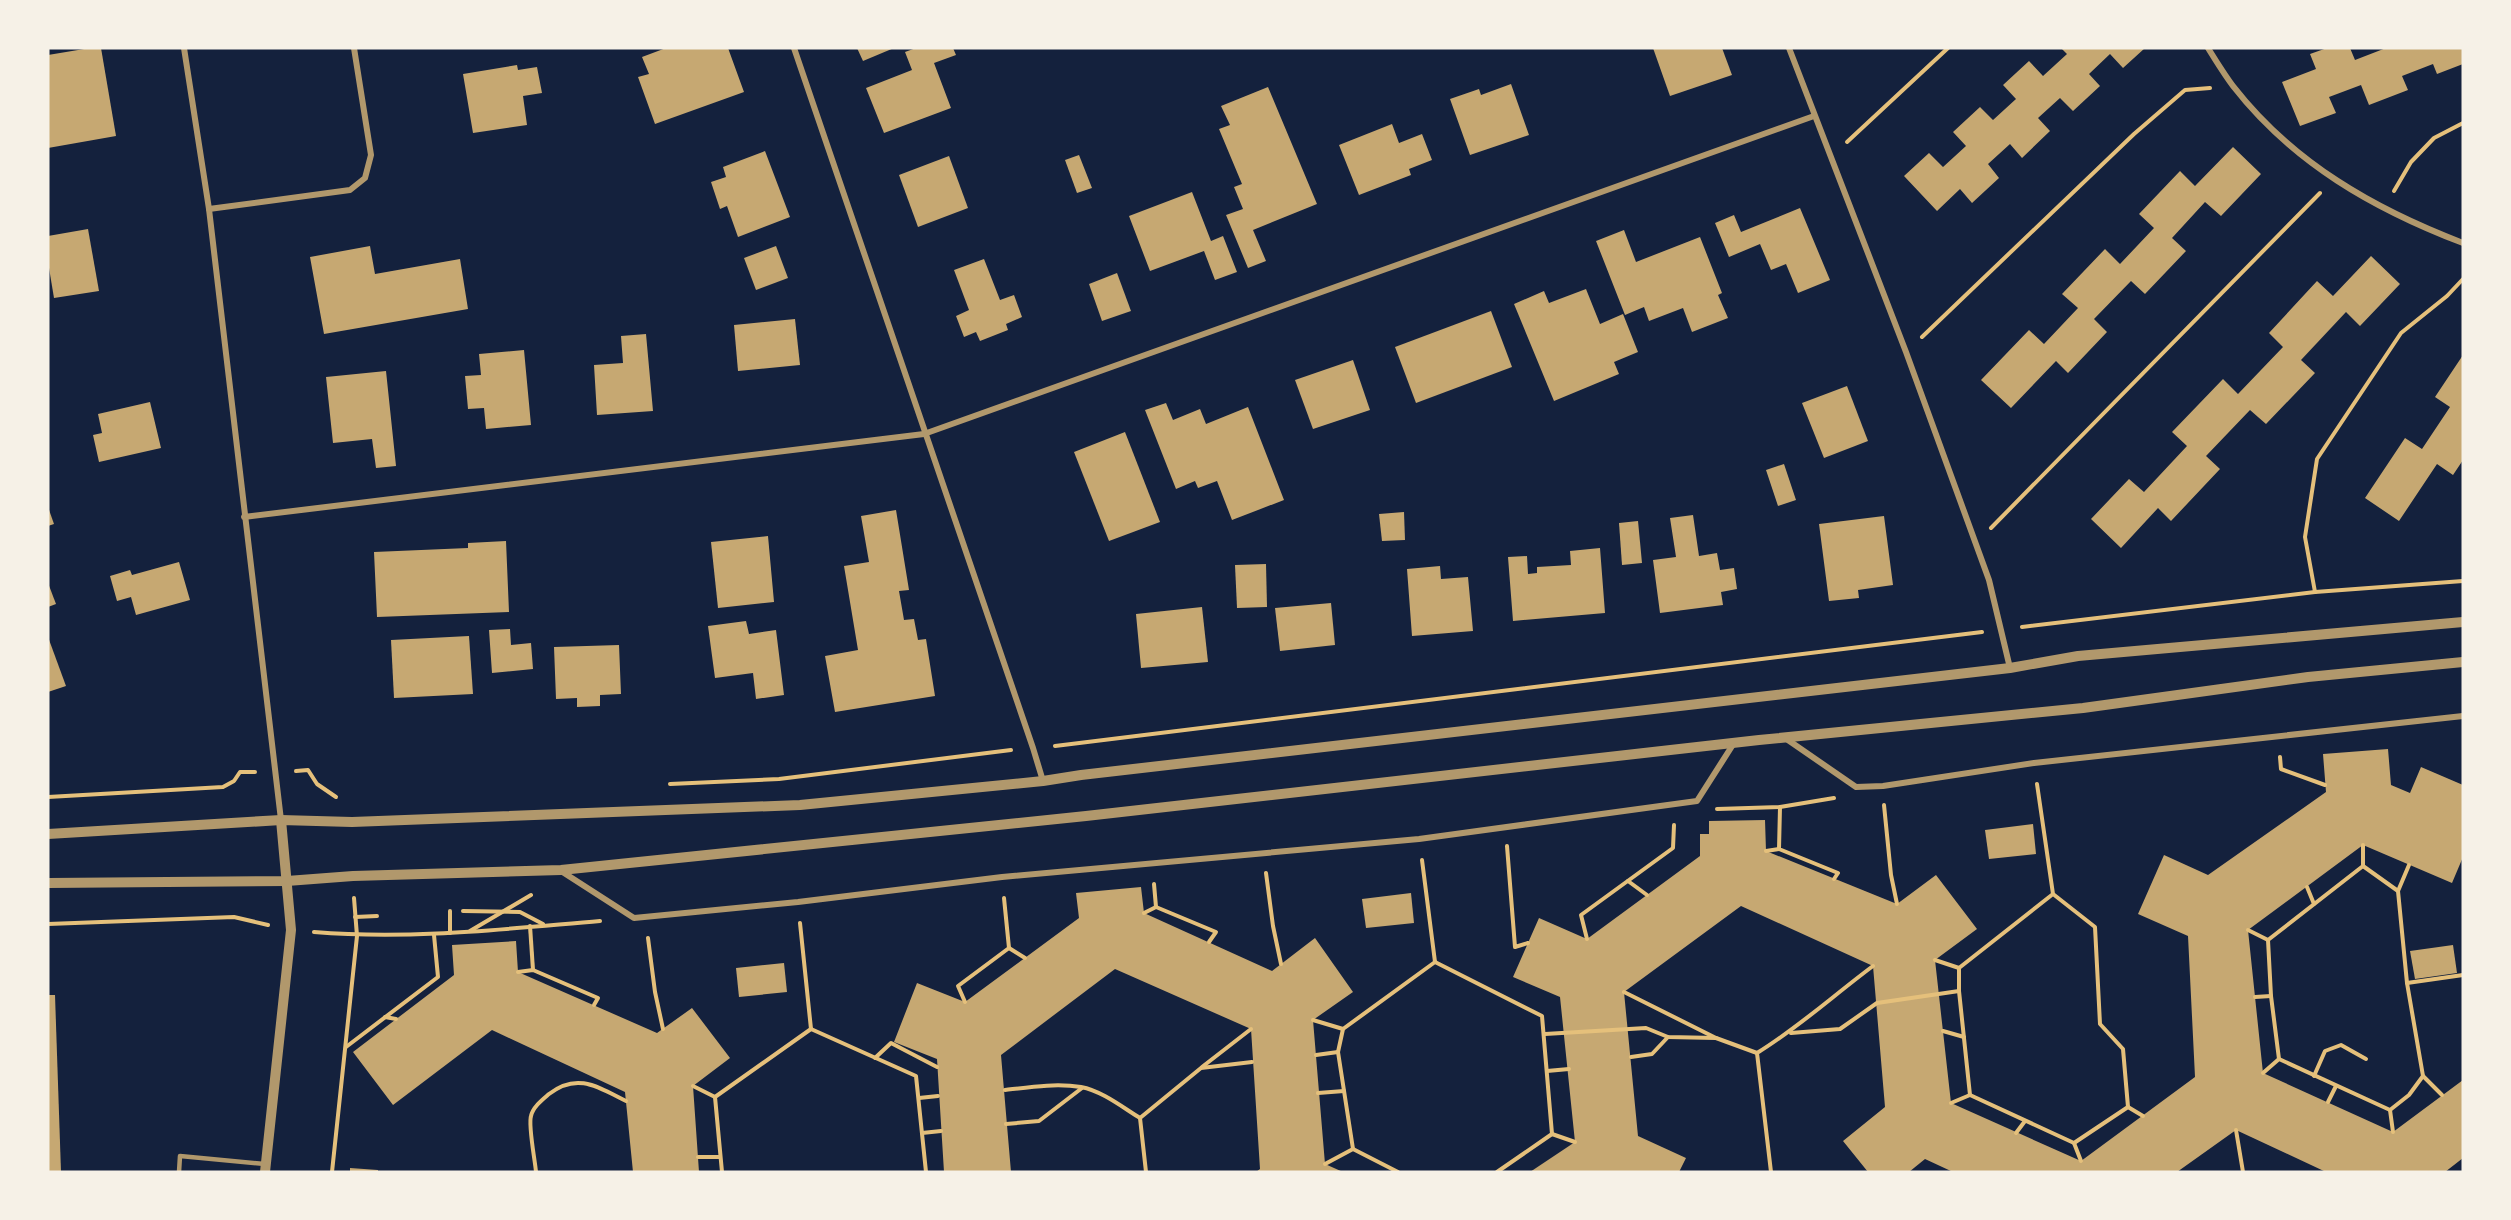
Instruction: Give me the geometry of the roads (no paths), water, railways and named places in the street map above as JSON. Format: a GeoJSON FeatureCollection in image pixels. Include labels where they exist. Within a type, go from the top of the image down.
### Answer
{"type":"FeatureCollection","features":[{"type":"Feature","properties":{"kind":"street"},"geometry":{"type":"LineString","coordinates":[[184,48],[208,209],[276,772],[291,930],[265,1168]]}},
{"type":"Feature","properties":{"kind":"street"},"geometry":{"type":"LineString","coordinates":[[208,209],[350,190],[365,178],[371,155],[354,48]]}},
{"type":"Feature","properties":{"kind":"street"},"geometry":{"type":"LineString","coordinates":[[794,48],[1033,748],[1042,781]]}},
{"type":"Feature","properties":{"kind":"street"},"geometry":{"type":"LineString","coordinates":[[1789,48],[1906,352],[1989,580],[2010,668]]}},
{"type":"Feature","properties":{"kind":"street"},"geometry":{"type":"LineString","coordinates":[[2208,48],[2233,87],[2291,148],[2333,180],[2384,210],[2463,243]]}},
{"type":"Feature","properties":{"kind":"street"},"geometry":{"type":"LineString","coordinates":[[244,517],[924,434],[1814,116]]}},
{"type":"Feature","properties":{"kind":"street"},"geometry":{"type":"LineString","coordinates":[[48,834],[281,820],[352,822],[800,806],[1042,781],[1093,773],[2010,668],[2090,655],[2463,622]]}},
{"type":"Feature","properties":{"kind":"street"},"geometry":{"type":"LineString","coordinates":[[48,883],[287,881],[352,876],[561,870],[1086,816],[1784,737],[2083,708],[2308,677],[2463,662]]}},
{"type":"Feature","properties":{"kind":"street"},"geometry":{"type":"LineString","coordinates":[[1784,737],[1856,787],[1883,786],[2034,763],[2463,716]]}},
{"type":"Feature","properties":{"kind":"street"},"geometry":{"type":"LineString","coordinates":[[561,870],[634,918],[798,902],[1002,877],[1419,839],[1696,801],[1734,743]]}},
{"type":"Feature","properties":{"kind":"lane"},"geometry":{"type":"LineString","coordinates":[[179,1172],[180,1156],[265,1168]]}}]}
